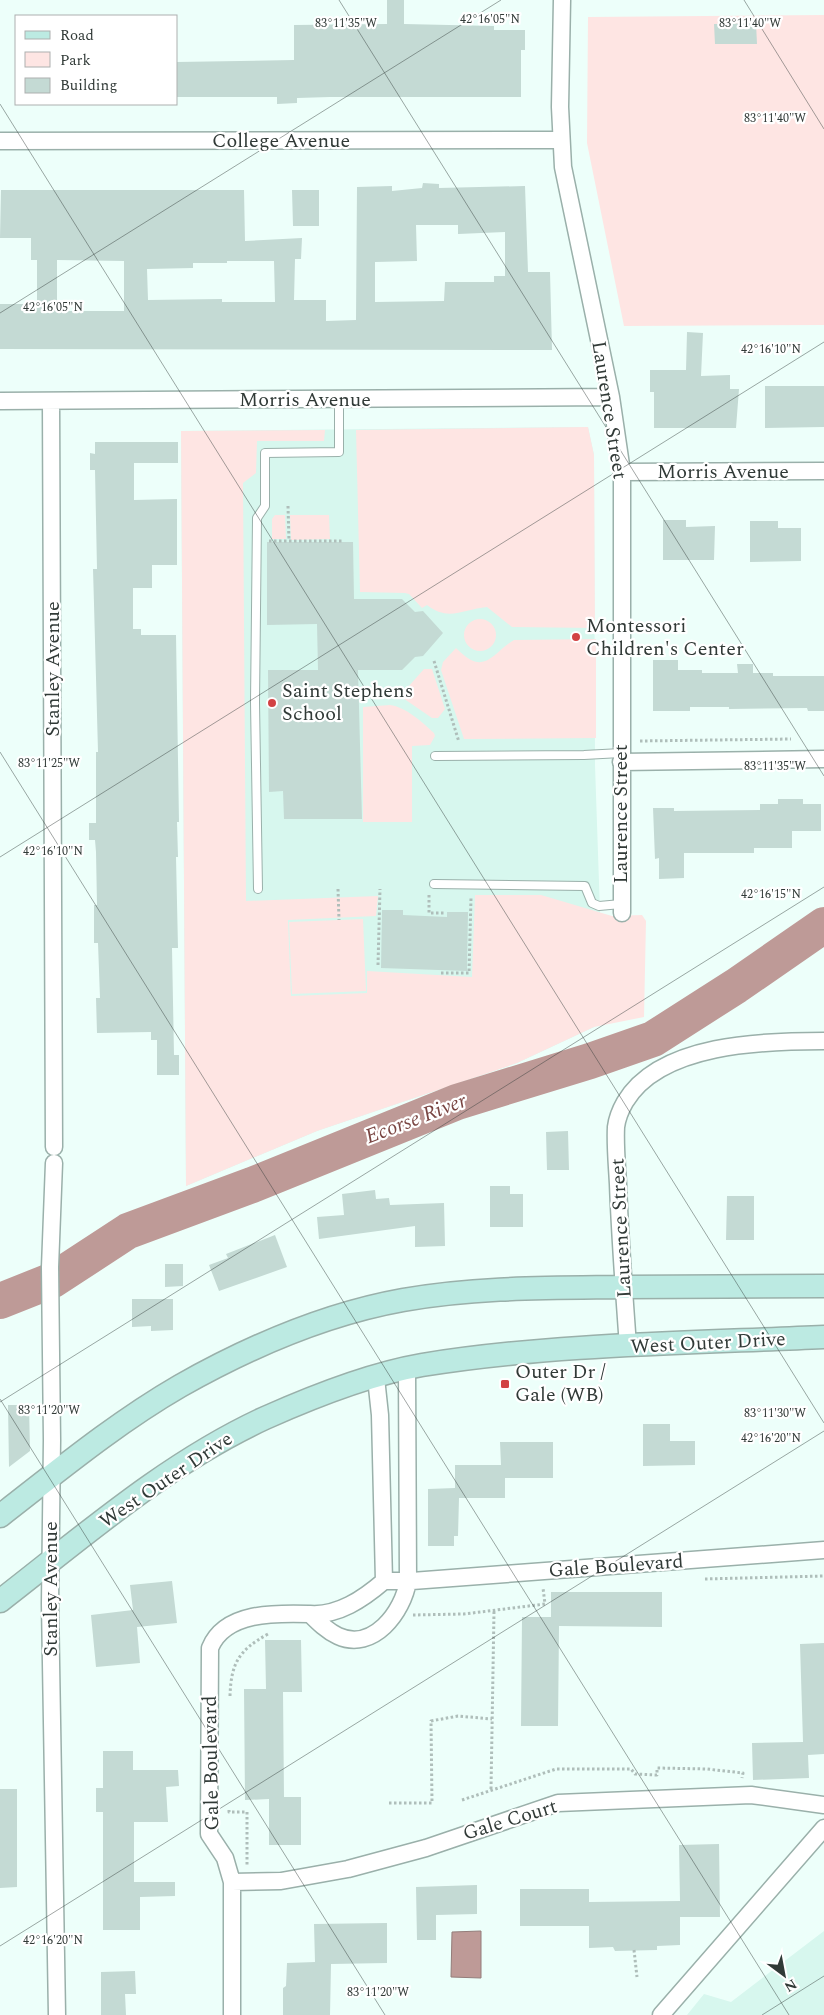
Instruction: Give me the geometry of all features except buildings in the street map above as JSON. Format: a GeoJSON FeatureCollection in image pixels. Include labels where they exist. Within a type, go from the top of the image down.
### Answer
{"type":"FeatureCollection","features":[{"type":"Feature","properties":{"kind":"main road"},"geometry":{"type":"LineString","coordinates":[[0,1516],[120,1424],[179,1387],[253,1349],[331,1318],[402,1300],[469,1291],[536,1287],[824,1286]]}},
{"type":"Feature","properties":{"kind":"main road","name":"West Outer Drive"},"geometry":{"type":"LineString","coordinates":[[0,1601],[139,1494],[194,1457],[263,1419],[324,1393],[408,1369],[521,1354],[628,1346],[824,1337]]}},
{"type":"Feature","properties":{"kind":"street","name":"Laurence Street"},"geometry":{"type":"LineString","coordinates":[[562,0],[561,140],[563,166],[611,397],[622,472],[622,908]]}},
{"type":"Feature","properties":{"kind":"street","name":"College Avenue"},"geometry":{"type":"LineString","coordinates":[[0,141],[561,140]]}},
{"type":"Feature","properties":{"kind":"street","name":"Morris Avenue"},"geometry":{"type":"LineString","coordinates":[[0,401],[611,397]]}},
{"type":"Feature","properties":{"kind":"street","name":"Stanley Avenue"},"geometry":{"type":"LineString","coordinates":[[51,401],[54,1146]]}},
{"type":"Feature","properties":{"kind":"street","name":"Morris Avenue"},"geometry":{"type":"LineString","coordinates":[[622,472],[824,471]]}},
{"type":"Feature","properties":{"kind":"street"},"geometry":{"type":"LineString","coordinates":[[621,757],[824,759]]}},
{"type":"Feature","properties":{"kind":"street","name":"Laurence Street"},"geometry":{"type":"LineString","coordinates":[[628,1346],[620,1253],[616,1128],[625,1102],[638,1086],[662,1068],[688,1056],[740,1045],[784,1041],[824,1041]]}},
{"type":"Feature","properties":{"kind":"street","name":"Stanley Avenue"},"geometry":{"type":"LineString","coordinates":[[54,1163],[50,1267],[50,1562],[57,2015]]}},
{"type":"Feature","properties":{"kind":"street"},"geometry":{"type":"LineString","coordinates":[[310,1614],[325,1628],[338,1636],[361,1639],[374,1634],[388,1623],[399,1608],[408,1581],[408,1369]]}},
{"type":"Feature","properties":{"kind":"street"},"geometry":{"type":"LineString","coordinates":[[376,1378],[380,1415],[384,1581]]}},
{"type":"Feature","properties":{"kind":"street","name":"Gale Boulevard"},"geometry":{"type":"LineString","coordinates":[[232,2015],[232,1882],[224,1858],[209,1834],[210,1648],[213,1640],[222,1632],[252,1617],[274,1613],[320,1615],[353,1604],[367,1596],[384,1581],[408,1581],[824,1550]]}},
{"type":"Feature","properties":{"kind":"street","name":"Gale Court"},"geometry":{"type":"LineString","coordinates":[[232,1882],[281,1881],[348,1869],[426,1848],[558,1803],[751,1796],[824,1805]]}},
{"type":"Feature","properties":{"kind":"street"},"geometry":{"type":"LineString","coordinates":[[661,2015],[824,1828]]}},
{"type":"Feature","properties":{"kind":"lane"},"geometry":{"type":"LineString","coordinates":[[258,889],[255,702],[256,518],[265,506],[265,452],[339,452],[339,399]]}},
{"type":"Feature","properties":{"kind":"lane"},"geometry":{"type":"LineString","coordinates":[[434,756],[584,755],[621,757]]}},
{"type":"Feature","properties":{"kind":"lane"},"geometry":{"type":"LineString","coordinates":[[431,887],[471,884],[585,886],[592,903],[599,906],[622,908]]}},
{"type":"Feature","properties":{"kind":"path"},"geometry":{"type":"LineString","coordinates":[[288,506],[289,541]]}},
{"type":"Feature","properties":{"kind":"path"},"geometry":{"type":"LineString","coordinates":[[256,541],[343,541]]}},
{"type":"Feature","properties":{"kind":"path"},"geometry":{"type":"LineString","coordinates":[[434,661],[460,744]]}},
{"type":"Feature","properties":{"kind":"path"},"geometry":{"type":"LineString","coordinates":[[637,742],[794,739]]}},
{"type":"Feature","properties":{"kind":"path"},"geometry":{"type":"LineString","coordinates":[[441,973],[469,973],[471,884]]}},
{"type":"Feature","properties":{"kind":"path"},"geometry":{"type":"LineString","coordinates":[[431,887],[429,913],[444,913]]}},
{"type":"Feature","properties":{"kind":"path"},"geometry":{"type":"LineString","coordinates":[[338,889],[338,920]]}},
{"type":"Feature","properties":{"kind":"path"},"geometry":{"type":"LineString","coordinates":[[378,965],[380,889]]}},
{"type":"Feature","properties":{"kind":"path"},"geometry":{"type":"LineString","coordinates":[[699,1579],[824,1576]]}},
{"type":"Feature","properties":{"kind":"path"},"geometry":{"type":"LineString","coordinates":[[411,1615],[464,1614],[546,1604],[543,1584]]}},
{"type":"Feature","properties":{"kind":"path"},"geometry":{"type":"LineString","coordinates":[[491,1789],[494,1611]]}},
{"type":"Feature","properties":{"kind":"path"},"geometry":{"type":"LineString","coordinates":[[230,1704],[232,1668],[248,1645],[272,1632]]}},
{"type":"Feature","properties":{"kind":"path"},"geometry":{"type":"LineString","coordinates":[[389,1804],[432,1802],[431,1721],[458,1716],[492,1719]]}},
{"type":"Feature","properties":{"kind":"path"},"geometry":{"type":"LineString","coordinates":[[462,1800],[556,1769],[631,1769],[635,1774],[657,1775],[657,1768],[707,1769],[743,1773],[742,1780]]}},
{"type":"Feature","properties":{"kind":"path"},"geometry":{"type":"LineString","coordinates":[[229,1803],[229,1812],[248,1812],[247,1873]]}},
{"type":"Feature","properties":{"kind":"path"},"geometry":{"type":"LineString","coordinates":[[634,1950],[637,1977]]}},
{"type":"Feature","properties":{"kind":"shaded area"},"geometry":{"type":"Polygon","coordinates":[[[588,427],[594,455],[595,765],[600,912],[594,1027],[517,1063],[317,1131],[186,1186],[181,431],[588,427]]]}},
{"type":"Feature","properties":{"kind":"shaded area"},"geometry":{"type":"Polygon","coordinates":[[[481,1931],[481,1978],[451,1977],[452,1932],[481,1931]]]}},
{"type":"Feature","properties":{"kind":"shaded area"},"geometry":{"type":"Polygon","coordinates":[[[824,1931],[824,2015],[687,2015],[704,1994],[731,2002],[824,1931]]]}},
{"type":"Feature","properties":{"kind":"green space"},"geometry":{"type":"Polygon","coordinates":[[[824,15],[824,325],[624,326],[587,143],[588,17],[824,15]]]}},
{"type":"Feature","properties":{"kind":"green space"},"geometry":{"type":"Polygon","coordinates":[[[588,427],[594,455],[595,628],[512,627],[487,607],[449,614],[442,613],[427,605],[422,608],[409,594],[405,593],[360,592],[356,430],[588,427]]]}},
{"type":"Feature","properties":{"kind":"green space"},"geometry":{"type":"Polygon","coordinates":[[[325,430],[324,441],[257,441],[256,473],[243,483],[246,901],[378,896],[376,916],[288,920],[291,996],[367,993],[367,971],[472,977],[475,895],[541,895],[612,916],[642,915],[646,921],[644,1017],[594,1027],[517,1063],[317,1131],[186,1186],[181,431],[325,430]]]}},
{"type":"Feature","properties":{"kind":"green space"},"geometry":{"type":"Polygon","coordinates":[[[275,515],[285,515],[286,539],[272,539],[272,519],[275,515]]]}},
{"type":"Feature","properties":{"kind":"green space"},"geometry":{"type":"Polygon","coordinates":[[[290,515],[329,515],[330,539],[291,540],[290,515]]]}},
{"type":"Feature","properties":{"kind":"green space"},"geometry":{"type":"Polygon","coordinates":[[[480,619],[491,624],[496,635],[491,646],[480,651],[469,646],[464,635],[469,624],[480,619]]]}},
{"type":"Feature","properties":{"kind":"green space"},"geometry":{"type":"Polygon","coordinates":[[[596,639],[596,738],[464,739],[441,670],[443,662],[456,648],[466,657],[481,662],[494,656],[514,640],[596,639]]]}},
{"type":"Feature","properties":{"kind":"green space"},"geometry":{"type":"Polygon","coordinates":[[[424,669],[432,669],[445,709],[438,718],[432,718],[400,696],[424,669]]]}},
{"type":"Feature","properties":{"kind":"green space"},"geometry":{"type":"Polygon","coordinates":[[[396,706],[414,716],[435,736],[430,745],[412,746],[412,822],[363,822],[363,707],[396,706]]]}},
{"type":"Feature","properties":{"kind":"green space"},"geometry":{"type":"Polygon","coordinates":[[[363,919],[366,991],[292,994],[289,922],[363,919]]]}},
{"type":"Feature","properties":{"kind":"waterway","name":"Ecorse River"},"geometry":{"type":"LineString","coordinates":[[0,1301],[53,1280],[128,1231],[252,1185],[457,1102],[590,1061],[653,1039],[736,986],[824,925]]}},
{"type":"Feature","properties":{"kind":"place","name":"Montessori Children's Center"},"geometry":{"type":"Point","coordinates":[576,637]}},
{"type":"Feature","properties":{"kind":"place","name":"Saint Stephens School"},"geometry":{"type":"Point","coordinates":[272,703]}},
{"type":"Feature","properties":{"kind":"place","name":"Outer Dr / Gale (WB)"},"geometry":{"type":"Point","coordinates":[505,1384]}}]}
